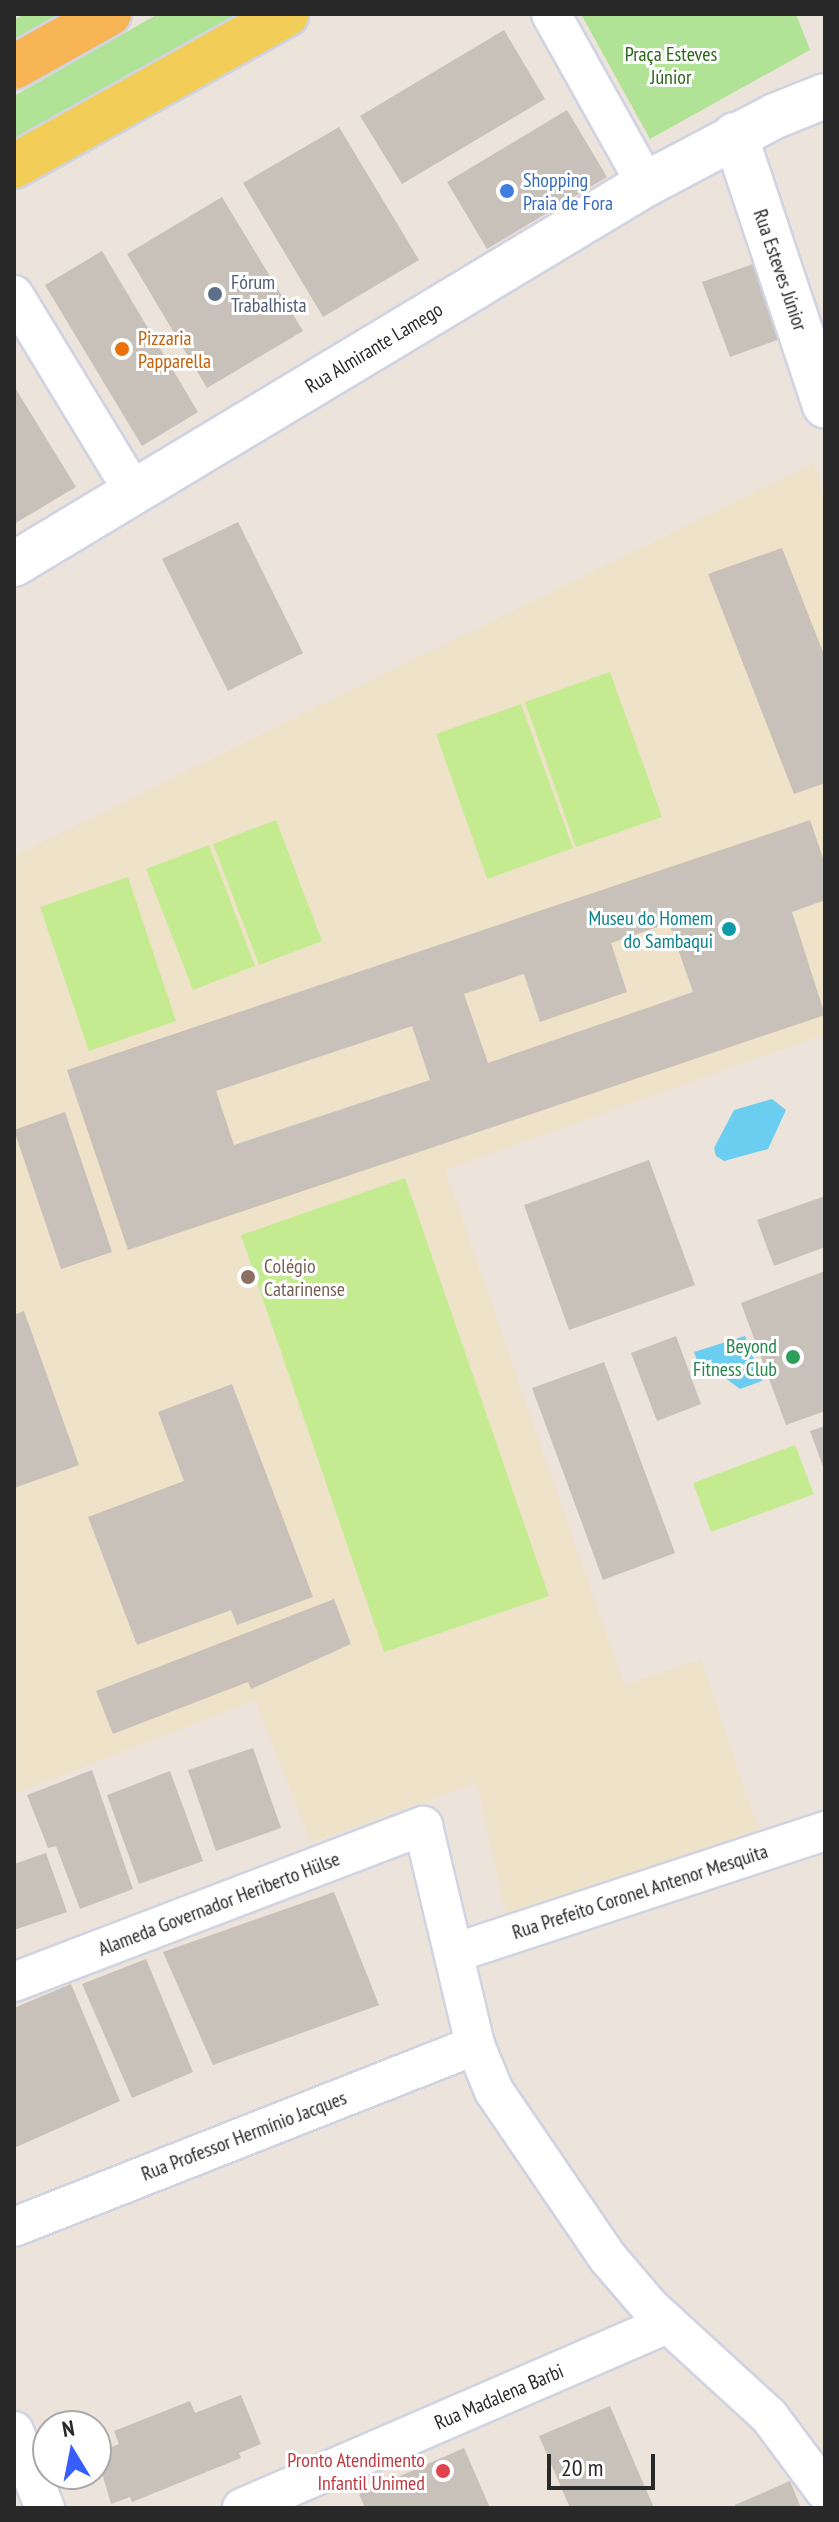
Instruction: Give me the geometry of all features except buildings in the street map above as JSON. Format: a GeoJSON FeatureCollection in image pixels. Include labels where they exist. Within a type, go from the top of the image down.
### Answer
{"type":"FeatureCollection","features":[{"type":"Feature","properties":{"kind":"highway"},"geometry":{"type":"LineString","coordinates":[[14,67],[109,14]]}},
{"type":"Feature","properties":{"kind":"main road"},"geometry":{"type":"LineString","coordinates":[[14,166],[287,14]]}},
{"type":"Feature","properties":{"kind":"main road","name":"Rua Almirante Lamego"},"geometry":{"type":"LineString","coordinates":[[14,564],[646,184],[735,135],[825,96]]}},
{"type":"Feature","properties":{"kind":"main road","name":"Rua Esteves Júnior"},"geometry":{"type":"LineString","coordinates":[[735,135],[825,405]]}},
{"type":"Feature","properties":{"kind":"street"},"geometry":{"type":"LineString","coordinates":[[551,14],[646,184]]}},
{"type":"Feature","properties":{"kind":"street"},"geometry":{"type":"LineString","coordinates":[[14,295],[134,492]]}},
{"type":"Feature","properties":{"kind":"street","name":"Alameda Governador Heriberto Hülse"},"geometry":{"type":"LineString","coordinates":[[14,1982],[423,1826],[454,1953]]}},
{"type":"Feature","properties":{"kind":"street","name":"Rua Prefeito Coronel Antenor Mesquita"},"geometry":{"type":"LineString","coordinates":[[454,1953],[825,1831]]}},
{"type":"Feature","properties":{"kind":"street"},"geometry":{"type":"LineString","coordinates":[[454,1953],[475,2045],[494,2091],[608,2258],[668,2324],[769,2416],[825,2491]]}},
{"type":"Feature","properties":{"kind":"street","name":"Rua Professor Hermínio Jacques"},"geometry":{"type":"LineString","coordinates":[[14,2227],[475,2045]]}},
{"type":"Feature","properties":{"kind":"street","name":"Rua Madalena Barbi"},"geometry":{"type":"LineString","coordinates":[[242,2508],[668,2324]]}},
{"type":"Feature","properties":{"kind":"street"},"geometry":{"type":"LineString","coordinates":[[14,2431],[45,2508]]}},
{"type":"Feature","properties":{"kind":"shaded area","name":"Colégio Catarinense"},"geometry":{"type":"Polygon","coordinates":[[[814,463],[825,501],[825,1034],[445,1170],[624,1685],[701,1659],[760,1834],[506,1914],[477,1783],[311,1842],[255,1700],[14,1794],[14,856],[814,463]]]}},
{"type":"Feature","properties":{"kind":"green space"},"geometry":{"type":"Polygon","coordinates":[[[24,14],[62,14],[14,41],[14,20],[24,14]]]}},
{"type":"Feature","properties":{"kind":"green space"},"geometry":{"type":"Polygon","coordinates":[[[158,14],[250,14],[14,146],[14,96],[158,14]]]}},
{"type":"Feature","properties":{"kind":"green space","name":"Praça Esteves Júnior"},"geometry":{"type":"Polygon","coordinates":[[[581,14],[796,14],[810,50],[650,139],[581,14]]]}},
{"type":"Feature","properties":{"kind":"green space"},"geometry":{"type":"Polygon","coordinates":[[[610,672],[662,817],[576,847],[525,702],[610,672]]]}},
{"type":"Feature","properties":{"kind":"green space"},"geometry":{"type":"Polygon","coordinates":[[[521,704],[573,848],[487,879],[436,734],[521,704]]]}},
{"type":"Feature","properties":{"kind":"green space"},"geometry":{"type":"Polygon","coordinates":[[[276,820],[322,941],[259,965],[213,844],[276,820]]]}},
{"type":"Feature","properties":{"kind":"green space"},"geometry":{"type":"Polygon","coordinates":[[[209,845],[255,966],[193,990],[146,869],[209,845]]]}},
{"type":"Feature","properties":{"kind":"green space"},"geometry":{"type":"Polygon","coordinates":[[[128,877],[176,1021],[89,1051],[40,907],[128,877]]]}},
{"type":"Feature","properties":{"kind":"green space"},"geometry":{"type":"Polygon","coordinates":[[[405,1178],[549,1596],[384,1652],[241,1235],[405,1178]]]}},
{"type":"Feature","properties":{"kind":"green space"},"geometry":{"type":"Polygon","coordinates":[[[795,1445],[814,1494],[711,1532],[693,1483],[795,1445]]]}},
{"type":"Feature","properties":{"kind":"water"},"geometry":{"type":"Polygon","coordinates":[[[772,1099],[786,1110],[768,1149],[724,1161],[716,1156],[714,1148],[734,1110],[772,1099]]]}},
{"type":"Feature","properties":{"kind":"water"},"geometry":{"type":"Polygon","coordinates":[[[745,1336],[762,1381],[740,1389],[709,1366],[700,1368],[694,1352],[745,1336]]]}},
{"type":"Feature","properties":{"kind":"place","name":"Shopping Praia de Fora"},"geometry":{"type":"Point","coordinates":[507,191]}},
{"type":"Feature","properties":{"kind":"place","name":"Fórum Trabalhista"},"geometry":{"type":"Point","coordinates":[215,294]}},
{"type":"Feature","properties":{"kind":"place","name":"Pizzaria Papparella"},"geometry":{"type":"Point","coordinates":[122,349]}},
{"type":"Feature","properties":{"kind":"place","name":"Museu do Homem do Sambaqui"},"geometry":{"type":"Point","coordinates":[729,929]}},
{"type":"Feature","properties":{"kind":"place","name":"Colégio Catarinense"},"geometry":{"type":"Point","coordinates":[248,1277]}},
{"type":"Feature","properties":{"kind":"place","name":"Beyond Fitness Club"},"geometry":{"type":"Point","coordinates":[793,1357]}},
{"type":"Feature","properties":{"kind":"place","name":"Pronto Atendimento Infantil Unimed"},"geometry":{"type":"Point","coordinates":[443,2471]}}]}
